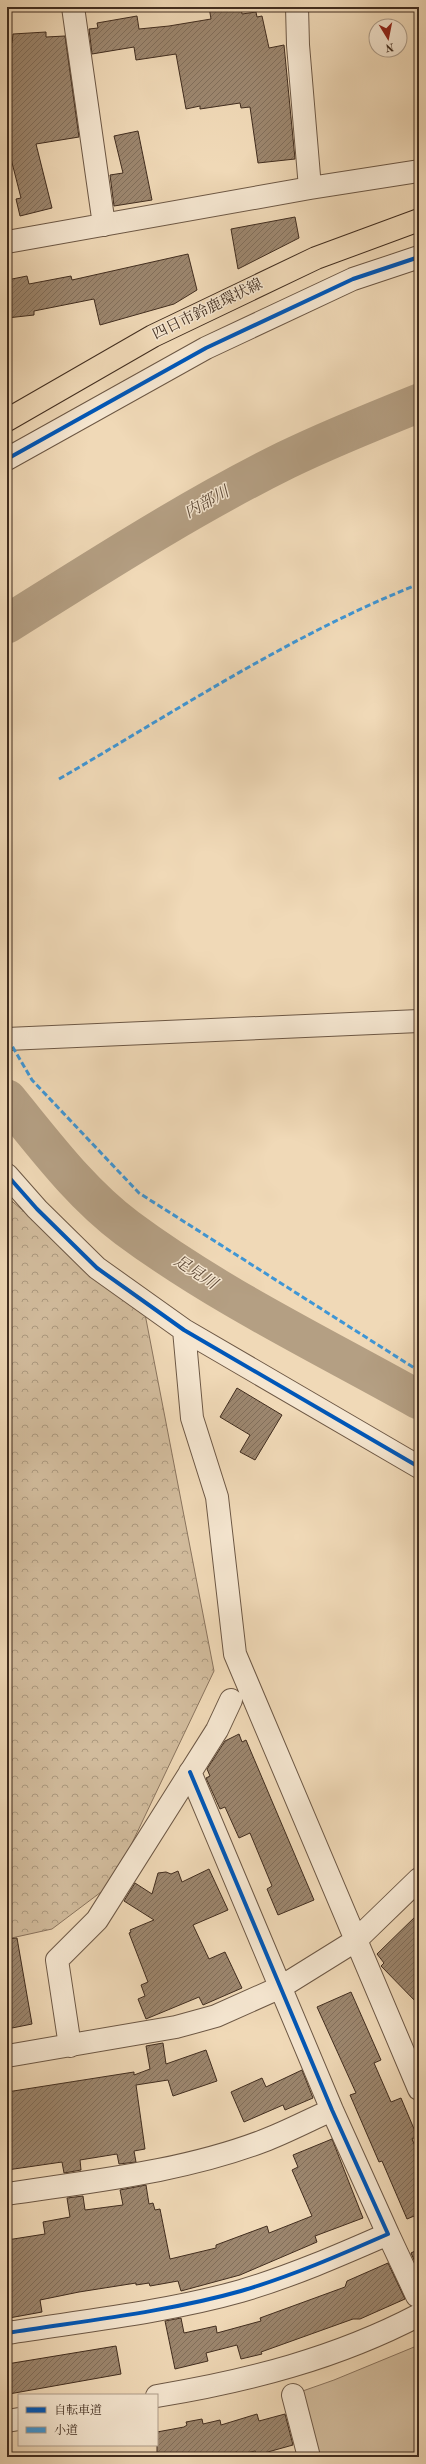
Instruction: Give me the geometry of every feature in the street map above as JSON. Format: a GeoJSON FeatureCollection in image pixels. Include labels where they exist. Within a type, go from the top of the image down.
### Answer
{"type":"FeatureCollection","features":[{"type":"Feature","properties":{"kind":"main road","name":"四日市鈴鹿環状線"},"geometry":{"type":"LineString","coordinates":[[7,420],[160,333],[316,258],[419,220]]}},
{"type":"Feature","properties":{"kind":"street"},"geometry":{"type":"LineString","coordinates":[[73,7],[104,225]]}},
{"type":"Feature","properties":{"kind":"street"},"geometry":{"type":"LineString","coordinates":[[297,7],[298,45],[310,188]]}},
{"type":"Feature","properties":{"kind":"street"},"geometry":{"type":"LineString","coordinates":[[7,242],[310,188],[419,171]]}},
{"type":"Feature","properties":{"kind":"street"},"geometry":{"type":"LineString","coordinates":[[7,459],[206,348],[353,279],[419,257]]}},
{"type":"Feature","properties":{"kind":"street"},"geometry":{"type":"LineString","coordinates":[[7,1039],[419,1021]]}},
{"type":"Feature","properties":{"kind":"street"},"geometry":{"type":"LineString","coordinates":[[7,1175],[37,1209],[97,1268],[184,1330],[419,1467]]}},
{"type":"Feature","properties":{"kind":"street"},"geometry":{"type":"LineString","coordinates":[[184,1330],[192,1418],[217,1497],[235,1654],[356,1941],[414,2061],[419,2089]]}},
{"type":"Feature","properties":{"kind":"street"},"geometry":{"type":"LineString","coordinates":[[70,2046],[57,1960],[97,1920],[217,1730],[231,1700]]}},
{"type":"Feature","properties":{"kind":"street"},"geometry":{"type":"LineString","coordinates":[[158,2396],[213,2387],[284,2369],[331,2354],[418,2305],[388,2234],[332,2110],[190,1772]]}},
{"type":"Feature","properties":{"kind":"street"},"geometry":{"type":"LineString","coordinates":[[7,2056],[176,2027],[209,2018],[281,1987],[356,1941],[419,1879]]}},
{"type":"Feature","properties":{"kind":"street"},"geometry":{"type":"LineString","coordinates":[[7,2194],[154,2171],[211,2157],[263,2141],[332,2110]]}},
{"type":"Feature","properties":{"kind":"street"},"geometry":{"type":"LineString","coordinates":[[7,2333],[173,2306],[240,2291],[309,2268],[388,2234]]}},
{"type":"Feature","properties":{"kind":"street"},"geometry":{"type":"LineString","coordinates":[[293,2395],[309,2457]]}},
{"type":"Feature","properties":{"kind":"street"},"geometry":{"type":"LineString","coordinates":[[7,2421],[18,2419]]}},
{"type":"Feature","properties":{"kind":"green space"},"geometry":{"type":"Polygon","coordinates":[[[7,1197],[145,1314],[214,1671],[113,1883],[52,1929],[7,1939],[7,1197]]]}},
{"type":"Feature","properties":{"kind":"green space"},"geometry":{"type":"Polygon","coordinates":[[[419,2345],[419,2457],[316,2457],[297,2393],[334,2380],[419,2345]]]}},
{"type":"Feature","properties":{"kind":"building"},"geometry":{"type":"Polygon","coordinates":[[[209,7],[241,7],[242,14],[256,12],[257,17],[262,16],[269,48],[284,45],[295,159],[258,163],[250,107],[241,108],[240,103],[200,109],[200,106],[186,109],[176,54],[136,60],[134,47],[92,54],[89,29],[98,28],[97,23],[137,16],[139,29],[169,26],[211,19],[209,7]]]}},
{"type":"Feature","properties":{"kind":"building"},"geometry":{"type":"Polygon","coordinates":[[[46,32],[46,37],[65,36],[79,137],[36,144],[52,208],[20,216],[16,199],[21,198],[7,143],[7,44],[12,43],[13,34],[46,32]]]}},
{"type":"Feature","properties":{"kind":"building"},"geometry":{"type":"Polygon","coordinates":[[[138,131],[152,200],[114,206],[110,175],[123,173],[114,136],[138,131]]]}},
{"type":"Feature","properties":{"kind":"building"},"geometry":{"type":"Polygon","coordinates":[[[295,217],[299,238],[238,269],[231,229],[295,217]]]}},
{"type":"Feature","properties":{"kind":"building"},"geometry":{"type":"Polygon","coordinates":[[[188,254],[197,290],[174,304],[100,325],[94,299],[34,311],[34,315],[7,318],[7,280],[27,276],[29,284],[71,276],[72,280],[188,254]]]}},
{"type":"Feature","properties":{"kind":"building"},"geometry":{"type":"Polygon","coordinates":[[[237,1388],[282,1415],[255,1460],[240,1452],[250,1435],[220,1417],[237,1388]]]}},
{"type":"Feature","properties":{"kind":"building"},"geometry":{"type":"Polygon","coordinates":[[[239,1734],[242,1742],[246,1740],[314,1900],[278,1915],[267,1889],[272,1886],[250,1833],[239,1838],[225,1807],[220,1809],[206,1778],[210,1776],[207,1769],[225,1741],[239,1734]]]}},
{"type":"Feature","properties":{"kind":"building"},"geometry":{"type":"Polygon","coordinates":[[[209,1869],[228,1910],[193,1925],[209,1959],[225,1952],[242,1988],[203,2005],[199,1997],[146,2019],[138,1999],[145,1996],[141,1985],[148,1982],[129,1933],[131,1932],[130,1930],[154,1920],[124,1901],[135,1883],[152,1894],[158,1873],[166,1872],[171,1874],[178,1871],[182,1882],[209,1869]]]}},
{"type":"Feature","properties":{"kind":"building"},"geometry":{"type":"Polygon","coordinates":[[[419,1913],[419,2005],[381,1966],[384,1963],[377,1954],[419,1913]]]}},
{"type":"Feature","properties":{"kind":"building"},"geometry":{"type":"Polygon","coordinates":[[[17,1938],[32,2024],[7,2029],[7,1939],[17,1938]]]}},
{"type":"Feature","properties":{"kind":"building"},"geometry":{"type":"Polygon","coordinates":[[[351,1992],[381,2060],[374,2063],[391,2102],[401,2098],[417,2136],[412,2139],[419,2155],[419,2214],[407,2219],[382,2161],[379,2162],[350,2095],[356,2093],[317,2007],[351,1992]]]}},
{"type":"Feature","properties":{"kind":"building"},"geometry":{"type":"Polygon","coordinates":[[[163,2043],[166,2064],[206,2050],[217,2081],[173,2096],[168,2080],[136,2085],[145,2149],[134,2151],[136,2162],[119,2164],[117,2154],[80,2160],[81,2170],[64,2173],[62,2162],[7,2170],[7,2092],[134,2072],[134,2075],[150,2069],[146,2046],[163,2043]]]}},
{"type":"Feature","properties":{"kind":"building"},"geometry":{"type":"Polygon","coordinates":[[[302,2070],[313,2098],[285,2110],[283,2105],[244,2122],[231,2092],[262,2078],[266,2087],[302,2070]]]}},
{"type":"Feature","properties":{"kind":"building"},"geometry":{"type":"Polygon","coordinates":[[[332,2139],[363,2218],[315,2236],[317,2242],[240,2275],[181,2291],[178,2281],[150,2286],[149,2283],[136,2285],[136,2283],[79,2292],[40,2300],[42,2312],[9,2318],[7,2304],[7,2240],[45,2234],[43,2222],[70,2217],[67,2198],[83,2196],[85,2210],[123,2205],[120,2190],[146,2185],[149,2204],[153,2203],[155,2210],[160,2209],[170,2259],[216,2248],[216,2245],[267,2226],[269,2233],[312,2216],[292,2170],[298,2167],[293,2155],[332,2139]]]}},
{"type":"Feature","properties":{"kind":"building"},"geometry":{"type":"Polygon","coordinates":[[[419,2249],[419,2271],[411,2253],[419,2249]]]}},
{"type":"Feature","properties":{"kind":"building"},"geometry":{"type":"Polygon","coordinates":[[[388,2263],[405,2299],[360,2319],[353,2319],[261,2352],[262,2354],[241,2359],[237,2345],[206,2353],[208,2361],[175,2369],[165,2321],[181,2318],[184,2333],[216,2326],[217,2333],[261,2321],[260,2318],[345,2287],[347,2281],[388,2263]]]}},
{"type":"Feature","properties":{"kind":"building"},"geometry":{"type":"Polygon","coordinates":[[[116,2346],[121,2374],[9,2394],[7,2364],[116,2346]]]}},
{"type":"Feature","properties":{"kind":"building"},"geometry":{"type":"Polygon","coordinates":[[[257,2414],[259,2421],[285,2414],[293,2445],[257,2455],[255,2451],[238,2455],[237,2452],[210,2457],[157,2457],[158,2432],[184,2427],[187,2425],[186,2422],[202,2419],[203,2424],[220,2420],[221,2425],[257,2414]]]}},
{"type":"Feature","properties":{"kind":"waterway","name":"内部川"},"geometry":{"type":"LineString","coordinates":[[7,624],[144,539],[250,478],[368,423],[419,403]]}},
{"type":"Feature","properties":{"kind":"waterway","name":"足見川"},"geometry":{"type":"LineString","coordinates":[[7,1099],[78,1184],[127,1228],[161,1252],[233,1297],[419,1400]]}},
{"type":"Feature","properties":{"kind":"marked path"},"geometry":{"type":"LineString","coordinates":[[59,779],[280,650],[372,604],[419,584]]}},
{"type":"Feature","properties":{"kind":"marked path"},"geometry":{"type":"LineString","coordinates":[[8,1039],[32,1080],[139,1193],[419,1371]]}},
{"type":"Feature","properties":{"kind":"cycle path"},"geometry":{"type":"LineString","coordinates":[[7,459],[206,348],[353,279],[419,257]]}},
{"type":"Feature","properties":{"kind":"cycle path"},"geometry":{"type":"LineString","coordinates":[[7,1175],[37,1209],[97,1268],[184,1330],[419,1467]]}},
{"type":"Feature","properties":{"kind":"cycle path"},"geometry":{"type":"LineString","coordinates":[[7,2333],[184,2305],[241,2291],[279,2279],[388,2234],[332,2110],[190,1772]]}}]}
